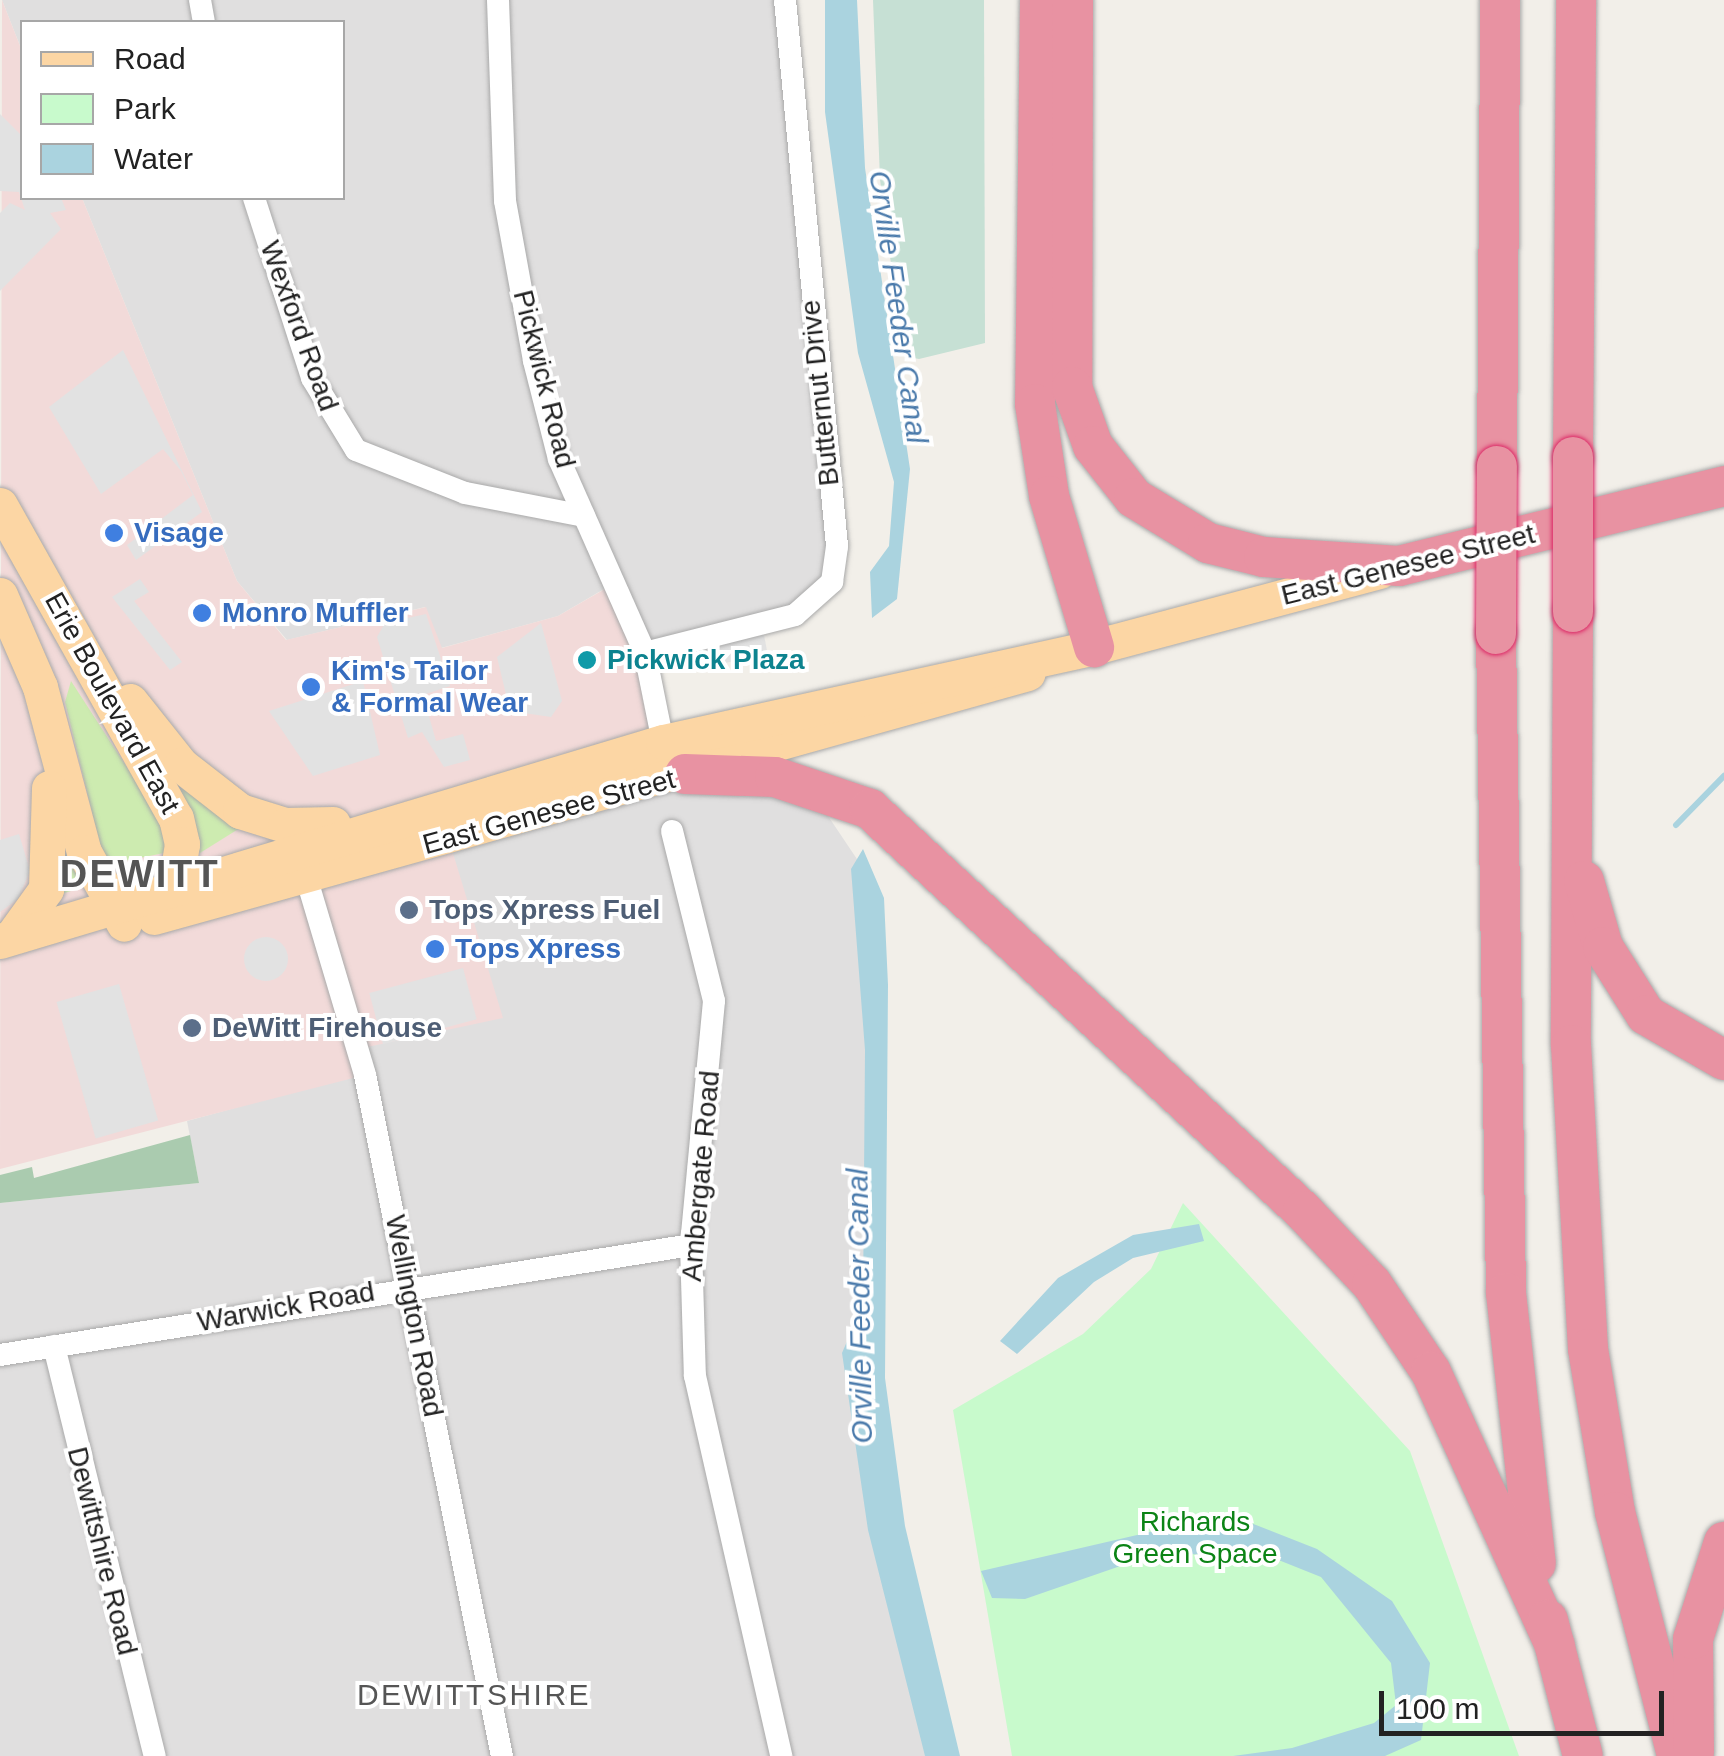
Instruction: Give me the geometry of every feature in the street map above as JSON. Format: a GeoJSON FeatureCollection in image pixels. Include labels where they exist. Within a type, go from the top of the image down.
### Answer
{"type":"FeatureCollection","features":[{"type":"Feature","properties":{"kind":"highway"},"geometry":{"type":"LineString","coordinates":[[1040,0],[1034,404],[1049,496],[1094,646]]}},
{"type":"Feature","properties":{"kind":"highway"},"geometry":{"type":"LineString","coordinates":[[1073,0],[1069,336],[1072,388],[1092,446],[1134,498],[1208,543],[1264,557],[1400,566]]}},
{"type":"Feature","properties":{"kind":"highway"},"geometry":{"type":"LineString","coordinates":[[1576,0],[1574,1186],[1588,1349],[1614,1512],[1677,1756]]}},
{"type":"Feature","properties":{"kind":"highway"},"geometry":{"type":"LineString","coordinates":[[1576,96],[1594,0]]}},
{"type":"Feature","properties":{"kind":"highway"},"geometry":{"type":"LineString","coordinates":[[1499,2],[1496,634],[1506,1293],[1518,1436],[1554,1645],[1584,1756]]}},
{"type":"Feature","properties":{"kind":"highway","name":"East Genesee Street"},"geometry":{"type":"LineString","coordinates":[[1400,566],[1724,486]]}},
{"type":"Feature","properties":{"kind":"highway"},"geometry":{"type":"LineString","coordinates":[[668,766],[776,777],[870,809],[1303,1211],[1372,1284],[1432,1372],[1554,1645]]}},
{"type":"Feature","properties":{"kind":"highway"},"geometry":{"type":"LineString","coordinates":[[1572,835],[1620,981],[1677,1040],[1724,1060]]}},
{"type":"Feature","properties":{"kind":"highway"},"geometry":{"type":"LineString","coordinates":[[1694,1756],[1693,1639],[1724,1542]]}},
{"type":"Feature","properties":{"kind":"main road","name":"Erie Boulevard East"},"geometry":{"type":"LineString","coordinates":[[0,505],[67,619],[178,826],[170,900]]}},
{"type":"Feature","properties":{"kind":"main road","name":"East Genesee Street"},"geometry":{"type":"LineString","coordinates":[[4,946],[170,900],[394,818],[668,766],[982,692],[1094,646],[1400,566]]}},
{"type":"Feature","properties":{"kind":"main road","name":"Erie Boulevard East"},"geometry":{"type":"LineString","coordinates":[[0,596],[40,687],[84,852],[121,914]]}},
{"type":"Feature","properties":{"kind":"main road"},"geometry":{"type":"LineString","coordinates":[[67,619],[181,766],[240,811],[302,827],[394,818]]}},
{"type":"Feature","properties":{"kind":"main road"},"geometry":{"type":"LineString","coordinates":[[4,946],[39,906],[51,858],[40,687]]}},
{"type":"Feature","properties":{"kind":"main road","name":"East Genesee Street"},"geometry":{"type":"LineString","coordinates":[[170,900],[307,880],[668,766]]}},
{"type":"Feature","properties":{"kind":"street","name":"Pickwick Road"},"geometry":{"type":"LineString","coordinates":[[498,0],[505,201],[534,361],[584,516],[646,653],[668,766]]}},
{"type":"Feature","properties":{"kind":"street","name":"Butternut Drive"},"geometry":{"type":"LineString","coordinates":[[646,653],[795,615],[832,582],[837,546],[786,0]]}},
{"type":"Feature","properties":{"kind":"street","name":"Wexford Road"},"geometry":{"type":"LineString","coordinates":[[255,200],[312,378],[356,450],[465,493],[584,516]]}},
{"type":"Feature","properties":{"kind":"street","name":"Ambergate Road"},"geometry":{"type":"LineString","coordinates":[[672,831],[714,1001],[691,1244],[695,1376],[780,1756]]}},
{"type":"Feature","properties":{"kind":"street","name":"Wellington Road"},"geometry":{"type":"LineString","coordinates":[[307,880],[365,1076],[502,1756]]}},
{"type":"Feature","properties":{"kind":"street","name":"Warwick Road"},"geometry":{"type":"LineString","coordinates":[[0,1356],[408,1286],[691,1244]]}},
{"type":"Feature","properties":{"kind":"street","name":"Dewittshire Road"},"geometry":{"type":"LineString","coordinates":[[54,1346],[155,1756]]}},
{"type":"Feature","properties":{"kind":"shaded area"},"geometry":{"type":"Polygon","coordinates":[[[2,0],[785,0],[837,546],[813,605],[645,653],[616,582],[558,616],[441,648],[425,607],[287,640],[237,581],[83,200],[345,200],[345,20],[20,20],[20,46],[2,0]]]}},
{"type":"Feature","properties":{"kind":"shaded area"},"geometry":{"type":"Polygon","coordinates":[[[2,0],[20,46],[20,200],[83,200],[237,581],[286,640],[426,607],[442,648],[558,616],[617,582],[661,722],[449,840],[503,1018],[358,1049],[365,1075],[0,1169],[2,0]]]}},
{"type":"Feature","properties":{"kind":"shaded area"},"geometry":{"type":"Polygon","coordinates":[[[0,114],[20,134],[20,195],[0,191],[0,114]]]}},
{"type":"Feature","properties":{"kind":"shaded area"},"geometry":{"type":"Polygon","coordinates":[[[22,200],[62,200],[66,210],[50,213],[61,229],[0,291],[0,213],[10,203],[25,210],[22,200]]]}},
{"type":"Feature","properties":{"kind":"shaded area"},"geometry":{"type":"Polygon","coordinates":[[[123,350],[202,512],[136,560],[127,545],[193,495],[181,471],[163,449],[101,494],[49,407],[123,350]]]}},
{"type":"Feature","properties":{"kind":"shaded area"},"geometry":{"type":"Polygon","coordinates":[[[140,579],[149,592],[134,601],[182,662],[170,670],[112,597],[140,579]]]}},
{"type":"Feature","properties":{"kind":"shaded area"},"geometry":{"type":"Polygon","coordinates":[[[426,614],[450,686],[423,695],[436,741],[463,734],[470,760],[444,767],[422,732],[408,738],[377,637],[385,623],[426,614]]]}},
{"type":"Feature","properties":{"kind":"shaded area"},"geometry":{"type":"Polygon","coordinates":[[[541,623],[562,701],[551,717],[510,711],[497,657],[541,623]]]}},
{"type":"Feature","properties":{"kind":"shaded area"},"geometry":{"type":"Polygon","coordinates":[[[764,635],[768,655],[698,668],[694,649],[764,635]]]}},
{"type":"Feature","properties":{"kind":"shaded area"},"geometry":{"type":"Polygon","coordinates":[[[363,681],[380,755],[313,776],[269,711],[363,681]]]}},
{"type":"Feature","properties":{"kind":"shaded area"},"geometry":{"type":"Polygon","coordinates":[[[655,782],[677,793],[764,784],[818,801],[871,880],[871,1346],[942,1756],[0,1756],[0,1203],[199,1183],[187,1121],[253,1103],[357,1049],[449,839],[655,782]]]}},
{"type":"Feature","properties":{"kind":"shaded area"},"geometry":{"type":"Polygon","coordinates":[[[19,834],[30,871],[18,899],[0,912],[0,840],[19,834]]]}},
{"type":"Feature","properties":{"kind":"shaded area"},"geometry":{"type":"Polygon","coordinates":[[[266,937],[282,943],[288,959],[282,975],[266,981],[250,975],[244,959],[250,943],[266,937]]]}},
{"type":"Feature","properties":{"kind":"shaded area"},"geometry":{"type":"Polygon","coordinates":[[[463,968],[477,1019],[383,1044],[369,993],[463,968]]]}},
{"type":"Feature","properties":{"kind":"shaded area"},"geometry":{"type":"Polygon","coordinates":[[[119,984],[158,1120],[96,1138],[57,1002],[119,984]]]}},
{"type":"Feature","properties":{"kind":"green space"},"geometry":{"type":"Polygon","coordinates":[[[873,0],[984,0],[985,343],[919,359],[903,356],[880,179],[873,0]]]}},
{"type":"Feature","properties":{"kind":"green space"},"geometry":{"type":"Polygon","coordinates":[[[71,681],[163,823],[169,852],[105,865],[65,702],[71,681]]]}},
{"type":"Feature","properties":{"kind":"green space"},"geometry":{"type":"Polygon","coordinates":[[[171,775],[240,828],[200,853],[171,775]]]}},
{"type":"Feature","properties":{"kind":"green space"},"geometry":{"type":"Polygon","coordinates":[[[63,844],[84,887],[58,895],[63,844]]]}},
{"type":"Feature","properties":{"kind":"green space"},"geometry":{"type":"Polygon","coordinates":[[[190,1135],[199,1183],[0,1203],[0,1175],[32,1167],[34,1178],[190,1135]]]}},
{"type":"Feature","properties":{"kind":"green space","name":"Richards Green Space"},"geometry":{"type":"Polygon","coordinates":[[[1183,1203],[1410,1451],[1519,1756],[1012,1756],[953,1410],[1083,1334],[1151,1269],[1183,1203]]]}},
{"type":"Feature","properties":{"kind":"water"},"geometry":{"type":"Polygon","coordinates":[[[825,0],[857,0],[865,168],[910,469],[897,599],[872,618],[870,572],[889,546],[894,482],[858,353],[825,112],[825,0]]]}},
{"type":"Feature","properties":{"kind":"water"},"geometry":{"type":"Polygon","coordinates":[[[863,849],[884,898],[888,985],[885,1378],[905,1526],[960,1756],[925,1756],[868,1530],[842,1353],[863,1304],[865,1050],[851,869],[863,849]]]}},
{"type":"Feature","properties":{"kind":"water"},"geometry":{"type":"Polygon","coordinates":[[[1199,1224],[1204,1241],[1133,1258],[1094,1282],[1017,1354],[1000,1341],[1058,1278],[1133,1235],[1199,1224]]]}},
{"type":"Feature","properties":{"kind":"water"},"geometry":{"type":"Polygon","coordinates":[[[1228,1514],[1317,1549],[1392,1601],[1430,1663],[1421,1740],[1385,1756],[1233,1756],[1292,1748],[1374,1723],[1396,1705],[1391,1663],[1321,1577],[1271,1557],[1158,1553],[1025,1599],[992,1598],[981,1571],[1228,1514]]]}},
{"type":"Feature","properties":{"kind":"waterway"},"geometry":{"type":"LineString","coordinates":[[1676,825],[1724,776]]}},
{"type":"Feature","properties":{"kind":"place","name":"Visage"},"geometry":{"type":"Point","coordinates":[114,533]}},
{"type":"Feature","properties":{"kind":"place","name":"Monro Muffler"},"geometry":{"type":"Point","coordinates":[202,613]}},
{"type":"Feature","properties":{"kind":"place","name":"Pickwick Plaza"},"geometry":{"type":"Point","coordinates":[587,660]}},
{"type":"Feature","properties":{"kind":"place","name":"Kim's Tailor & Formal Wear"},"geometry":{"type":"Point","coordinates":[311,687]}},
{"type":"Feature","properties":{"kind":"place","name":"Tops Xpress Fuel"},"geometry":{"type":"Point","coordinates":[409,910]}},
{"type":"Feature","properties":{"kind":"place","name":"Tops Xpress"},"geometry":{"type":"Point","coordinates":[435,949]}},
{"type":"Feature","properties":{"kind":"place","name":"DeWitt Firehouse"},"geometry":{"type":"Point","coordinates":[192,1028]}},
{"type":"Feature","properties":{"kind":"district","name":"DEWITT"},"geometry":{"type":"Point","coordinates":[140,875]}},
{"type":"Feature","properties":{"kind":"district","name":"DEWITTSHIRE"},"geometry":{"type":"Point","coordinates":[474,1695]}},
{"type":"Feature","properties":{"kind":"water label","name":"Orville Feeder Canal"},"geometry":{"type":"Point","coordinates":[898,307]}},
{"type":"Feature","properties":{"kind":"water label","name":"Orville Feeder Canal"},"geometry":{"type":"Point","coordinates":[860,1306]}}]}
